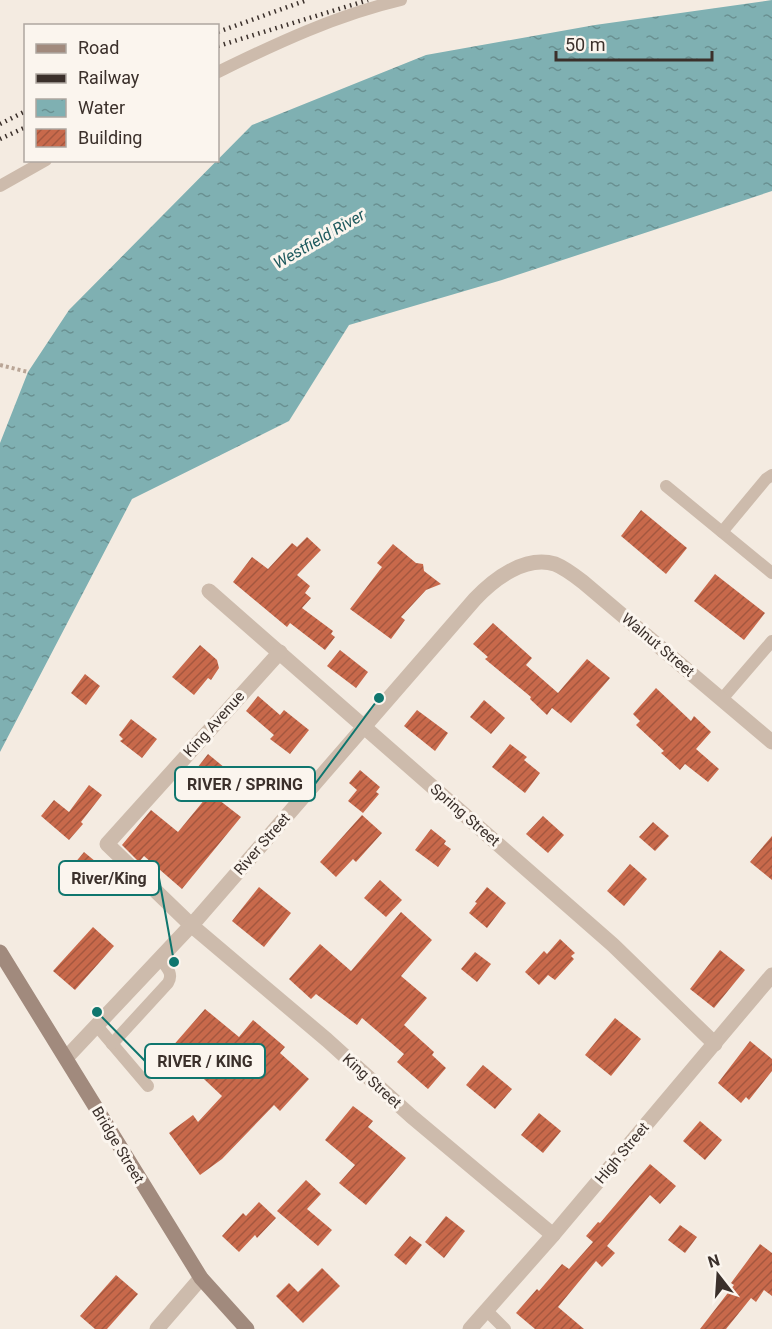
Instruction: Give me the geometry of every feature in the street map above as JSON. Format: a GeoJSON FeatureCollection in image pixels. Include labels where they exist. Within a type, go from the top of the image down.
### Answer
{"type":"FeatureCollection","features":[{"type":"Feature","properties":{"kind":"main road","name":"Bridge Street"},"geometry":{"type":"LineString","coordinates":[[0,952],[201,1278],[247,1329]]}},
{"type":"Feature","properties":{"kind":"street","name":"Walnut Street"},"geometry":{"type":"LineString","coordinates":[[537,563],[553,564],[574,575],[772,742]]}},
{"type":"Feature","properties":{"kind":"street","name":"River Street"},"geometry":{"type":"LineString","coordinates":[[66,1058],[192,925],[486,588],[508,573],[537,563]]}},
{"type":"Feature","properties":{"kind":"street","name":"Spring Street"},"geometry":{"type":"LineString","coordinates":[[209,591],[613,945],[715,1044]]}},
{"type":"Feature","properties":{"kind":"street","name":"King Avenue"},"geometry":{"type":"LineString","coordinates":[[192,925],[107,844],[280,652]]}},
{"type":"Feature","properties":{"kind":"street","name":"King Street"},"geometry":{"type":"LineString","coordinates":[[192,925],[327,1040],[411,1116],[553,1235]]}},
{"type":"Feature","properties":{"kind":"street","name":"High Street"},"geometry":{"type":"LineString","coordinates":[[470,1329],[553,1235],[772,975]]}},
{"type":"Feature","properties":{"kind":"street"},"geometry":{"type":"LineString","coordinates":[[157,1329],[201,1278]]}},
{"type":"Feature","properties":{"kind":"lane"},"geometry":{"type":"LineString","coordinates":[[219,72],[299,33],[379,5],[401,0]]}},
{"type":"Feature","properties":{"kind":"lane"},"geometry":{"type":"LineString","coordinates":[[0,186],[42,162]]}},
{"type":"Feature","properties":{"kind":"lane"},"geometry":{"type":"LineString","coordinates":[[722,532],[766,479],[772,475]]}},
{"type":"Feature","properties":{"kind":"lane"},"geometry":{"type":"LineString","coordinates":[[666,486],[772,573]]}},
{"type":"Feature","properties":{"kind":"lane"},"geometry":{"type":"LineString","coordinates":[[722,699],[772,641]]}},
{"type":"Feature","properties":{"kind":"lane"},"geometry":{"type":"LineString","coordinates":[[112,1044],[171,978],[160,958]]}},
{"type":"Feature","properties":{"kind":"lane"},"geometry":{"type":"LineString","coordinates":[[97,1026],[148,1086]]}},
{"type":"Feature","properties":{"kind":"lane"},"geometry":{"type":"LineString","coordinates":[[486,1310],[506,1329]]}},
{"type":"Feature","properties":{"kind":"path"},"geometry":{"type":"LineString","coordinates":[[0,365],[28,372]]}},
{"type":"Feature","properties":{"kind":"water","name":"Westfield River"},"geometry":{"type":"Polygon","coordinates":[[[772,0],[772,191],[502,280],[349,325],[289,421],[132,499],[0,752],[0,443],[28,372],[69,310],[215,162],[219,162],[219,158],[252,125],[426,55],[595,25],[772,0]]]}},
{"type":"Feature","properties":{"kind":"building"},"geometry":{"type":"Polygon","coordinates":[[[641,510],[687,548],[666,574],[621,536],[641,510]]]}},
{"type":"Feature","properties":{"kind":"building"},"geometry":{"type":"Polygon","coordinates":[[[307,537],[321,550],[297,575],[310,586],[305,593],[311,598],[302,608],[333,631],[331,634],[335,637],[325,650],[290,623],[287,627],[233,582],[252,557],[268,569],[292,543],[297,547],[307,537]]]}},
{"type":"Feature","properties":{"kind":"building"},"geometry":{"type":"Polygon","coordinates":[[[393,544],[416,563],[423,564],[424,571],[441,584],[426,590],[401,617],[405,620],[391,639],[350,609],[382,567],[377,563],[393,544]]]}},
{"type":"Feature","properties":{"kind":"building"},"geometry":{"type":"Polygon","coordinates":[[[715,574],[765,613],[744,640],[694,601],[715,574]]]}},
{"type":"Feature","properties":{"kind":"building"},"geometry":{"type":"Polygon","coordinates":[[[493,623],[532,658],[526,665],[558,693],[587,659],[610,678],[571,723],[552,708],[547,715],[530,699],[531,697],[485,659],[488,657],[473,644],[493,623]]]}},
{"type":"Feature","properties":{"kind":"building"},"geometry":{"type":"Polygon","coordinates":[[[200,645],[217,660],[219,668],[211,680],[208,678],[194,695],[172,677],[200,645]]]}},
{"type":"Feature","properties":{"kind":"building"},"geometry":{"type":"Polygon","coordinates":[[[340,650],[368,672],[356,688],[327,666],[340,650]]]}},
{"type":"Feature","properties":{"kind":"building"},"geometry":{"type":"Polygon","coordinates":[[[85,674],[100,686],[86,705],[71,693],[85,674]]]}},
{"type":"Feature","properties":{"kind":"building"},"geometry":{"type":"Polygon","coordinates":[[[656,688],[691,721],[694,716],[711,732],[696,749],[719,769],[708,782],[685,764],[680,770],[661,753],[664,751],[636,725],[640,721],[633,714],[656,688]]]}},
{"type":"Feature","properties":{"kind":"building"},"geometry":{"type":"Polygon","coordinates":[[[258,696],[280,715],[284,710],[309,730],[290,754],[270,739],[274,735],[246,711],[258,696]]]}},
{"type":"Feature","properties":{"kind":"building"},"geometry":{"type":"Polygon","coordinates":[[[484,700],[505,718],[491,734],[470,717],[484,700]]]}},
{"type":"Feature","properties":{"kind":"building"},"geometry":{"type":"Polygon","coordinates":[[[417,710],[448,733],[435,751],[404,726],[417,710]]]}},
{"type":"Feature","properties":{"kind":"building"},"geometry":{"type":"Polygon","coordinates":[[[131,719],[157,739],[142,758],[120,741],[123,739],[119,735],[131,719]]]}},
{"type":"Feature","properties":{"kind":"building"},"geometry":{"type":"Polygon","coordinates":[[[510,744],[527,757],[524,760],[540,773],[525,793],[492,767],[510,744]]]}},
{"type":"Feature","properties":{"kind":"building"},"geometry":{"type":"Polygon","coordinates":[[[208,754],[225,768],[211,785],[194,772],[208,754]]]}},
{"type":"Feature","properties":{"kind":"building"},"geometry":{"type":"Polygon","coordinates":[[[360,770],[380,787],[376,792],[379,794],[363,813],[348,801],[357,790],[349,783],[360,770]]]}},
{"type":"Feature","properties":{"kind":"building"},"geometry":{"type":"Polygon","coordinates":[[[89,785],[102,795],[81,822],[83,824],[69,840],[41,816],[54,800],[69,812],[89,785]]]}},
{"type":"Feature","properties":{"kind":"building"},"geometry":{"type":"Polygon","coordinates":[[[210,793],[241,817],[182,889],[144,856],[139,862],[122,845],[151,810],[178,832],[210,793]]]}},
{"type":"Feature","properties":{"kind":"building"},"geometry":{"type":"Polygon","coordinates":[[[362,815],[382,833],[356,862],[353,859],[336,877],[320,862],[362,815]]]}},
{"type":"Feature","properties":{"kind":"building"},"geometry":{"type":"Polygon","coordinates":[[[543,816],[564,835],[548,853],[526,834],[543,816]]]}},
{"type":"Feature","properties":{"kind":"building"},"geometry":{"type":"Polygon","coordinates":[[[653,822],[669,836],[655,851],[639,837],[653,822]]]}},
{"type":"Feature","properties":{"kind":"building"},"geometry":{"type":"Polygon","coordinates":[[[431,829],[446,841],[444,844],[451,849],[438,867],[415,850],[431,829]]]}},
{"type":"Feature","properties":{"kind":"building"},"geometry":{"type":"Polygon","coordinates":[[[772,836],[772,880],[750,862],[772,836]]]}},
{"type":"Feature","properties":{"kind":"building"},"geometry":{"type":"Polygon","coordinates":[[[84,852],[107,871],[88,893],[65,875],[84,852]]]}},
{"type":"Feature","properties":{"kind":"building"},"geometry":{"type":"Polygon","coordinates":[[[630,864],[647,879],[624,906],[607,891],[630,864]]]}},
{"type":"Feature","properties":{"kind":"building"},"geometry":{"type":"Polygon","coordinates":[[[380,880],[402,900],[386,917],[364,898],[380,880]]]}},
{"type":"Feature","properties":{"kind":"building"},"geometry":{"type":"Polygon","coordinates":[[[259,887],[291,913],[264,947],[232,921],[259,887]]]}},
{"type":"Feature","properties":{"kind":"building"},"geometry":{"type":"Polygon","coordinates":[[[487,887],[506,903],[487,928],[469,913],[487,887]]]}},
{"type":"Feature","properties":{"kind":"building"},"geometry":{"type":"Polygon","coordinates":[[[401,912],[432,940],[401,976],[427,998],[404,1025],[434,1052],[432,1055],[446,1068],[428,1089],[397,1062],[404,1054],[362,1018],[357,1025],[316,994],[311,999],[289,979],[320,944],[351,971],[401,912]]]}},
{"type":"Feature","properties":{"kind":"building"},"geometry":{"type":"Polygon","coordinates":[[[93,927],[114,946],[75,990],[53,971],[93,927]]]}},
{"type":"Feature","properties":{"kind":"building"},"geometry":{"type":"Polygon","coordinates":[[[560,939],[575,953],[571,956],[574,959],[555,980],[548,975],[539,985],[525,972],[544,951],[547,954],[560,939]]]}},
{"type":"Feature","properties":{"kind":"building"},"geometry":{"type":"Polygon","coordinates":[[[720,950],[745,970],[714,1008],[690,989],[720,950]]]}},
{"type":"Feature","properties":{"kind":"building"},"geometry":{"type":"Polygon","coordinates":[[[475,952],[491,964],[477,982],[461,969],[475,952]]]}},
{"type":"Feature","properties":{"kind":"building"},"geometry":{"type":"Polygon","coordinates":[[[205,1009],[239,1037],[253,1020],[285,1047],[280,1053],[309,1079],[280,1111],[274,1105],[222,1159],[200,1175],[169,1133],[193,1115],[198,1122],[222,1096],[171,1048],[205,1009]]]}},
{"type":"Feature","properties":{"kind":"building"},"geometry":{"type":"Polygon","coordinates":[[[615,1018],[641,1039],[611,1076],[585,1055],[615,1018]]]}},
{"type":"Feature","properties":{"kind":"building"},"geometry":{"type":"Polygon","coordinates":[[[750,1041],[772,1059],[772,1071],[749,1100],[746,1097],[741,1103],[718,1083],[750,1041]]]}},
{"type":"Feature","properties":{"kind":"building"},"geometry":{"type":"Polygon","coordinates":[[[483,1065],[512,1089],[495,1109],[466,1085],[483,1065]]]}},
{"type":"Feature","properties":{"kind":"building"},"geometry":{"type":"Polygon","coordinates":[[[353,1106],[373,1121],[368,1127],[406,1158],[366,1205],[339,1183],[355,1165],[325,1140],[353,1106]]]}},
{"type":"Feature","properties":{"kind":"building"},"geometry":{"type":"Polygon","coordinates":[[[539,1113],[561,1131],[543,1153],[521,1135],[539,1113]]]}},
{"type":"Feature","properties":{"kind":"building"},"geometry":{"type":"Polygon","coordinates":[[[700,1121],[722,1140],[705,1160],[683,1141],[700,1121]]]}},
{"type":"Feature","properties":{"kind":"building"},"geometry":{"type":"Polygon","coordinates":[[[650,1164],[676,1186],[660,1204],[650,1195],[607,1246],[615,1253],[602,1267],[596,1261],[558,1307],[584,1329],[535,1329],[516,1313],[562,1264],[569,1269],[593,1242],[586,1236],[598,1222],[600,1223],[650,1164]]]}},
{"type":"Feature","properties":{"kind":"building"},"geometry":{"type":"Polygon","coordinates":[[[306,1180],[321,1194],[307,1209],[332,1230],[318,1246],[277,1211],[306,1180]]]}},
{"type":"Feature","properties":{"kind":"building"},"geometry":{"type":"Polygon","coordinates":[[[259,1202],[276,1218],[257,1238],[255,1235],[239,1252],[222,1236],[243,1213],[246,1216],[259,1202]]]}},
{"type":"Feature","properties":{"kind":"building"},"geometry":{"type":"Polygon","coordinates":[[[446,1216],[465,1231],[444,1258],[425,1242],[446,1216]]]}},
{"type":"Feature","properties":{"kind":"building"},"geometry":{"type":"Polygon","coordinates":[[[680,1225],[697,1237],[685,1253],[668,1240],[680,1225]]]}},
{"type":"Feature","properties":{"kind":"building"},"geometry":{"type":"Polygon","coordinates":[[[410,1236],[422,1245],[406,1265],[394,1255],[410,1236]]]}},
{"type":"Feature","properties":{"kind":"building"},"geometry":{"type":"Polygon","coordinates":[[[760,1244],[772,1253],[772,1296],[764,1290],[756,1302],[751,1298],[726,1329],[700,1329],[734,1285],[731,1283],[760,1244]]]}},
{"type":"Feature","properties":{"kind":"building"},"geometry":{"type":"Polygon","coordinates":[[[322,1268],[340,1286],[303,1323],[276,1296],[289,1283],[298,1292],[322,1268]]]}},
{"type":"Feature","properties":{"kind":"building"},"geometry":{"type":"Polygon","coordinates":[[[116,1275],[138,1294],[107,1329],[95,1329],[80,1316],[116,1275]]]}},
{"type":"Feature","properties":{"kind":"railway"},"geometry":{"type":"LineString","coordinates":[[219,32],[307,0]]}},
{"type":"Feature","properties":{"kind":"railway"},"geometry":{"type":"LineString","coordinates":[[219,46],[368,0]]}},
{"type":"Feature","properties":{"kind":"railway"},"geometry":{"type":"LineString","coordinates":[[0,124],[24,112]]}},
{"type":"Feature","properties":{"kind":"railway"},"geometry":{"type":"LineString","coordinates":[[0,139],[24,128]]}},
{"type":"Feature","properties":{"kind":"place","name":"RIVER / SPRING"},"geometry":{"type":"Point","coordinates":[379,698]}},
{"type":"Feature","properties":{"kind":"place","name":"River/King"},"geometry":{"type":"Point","coordinates":[174,962]}},
{"type":"Feature","properties":{"kind":"place","name":"RIVER / KING"},"geometry":{"type":"Point","coordinates":[97,1012]}}]}
